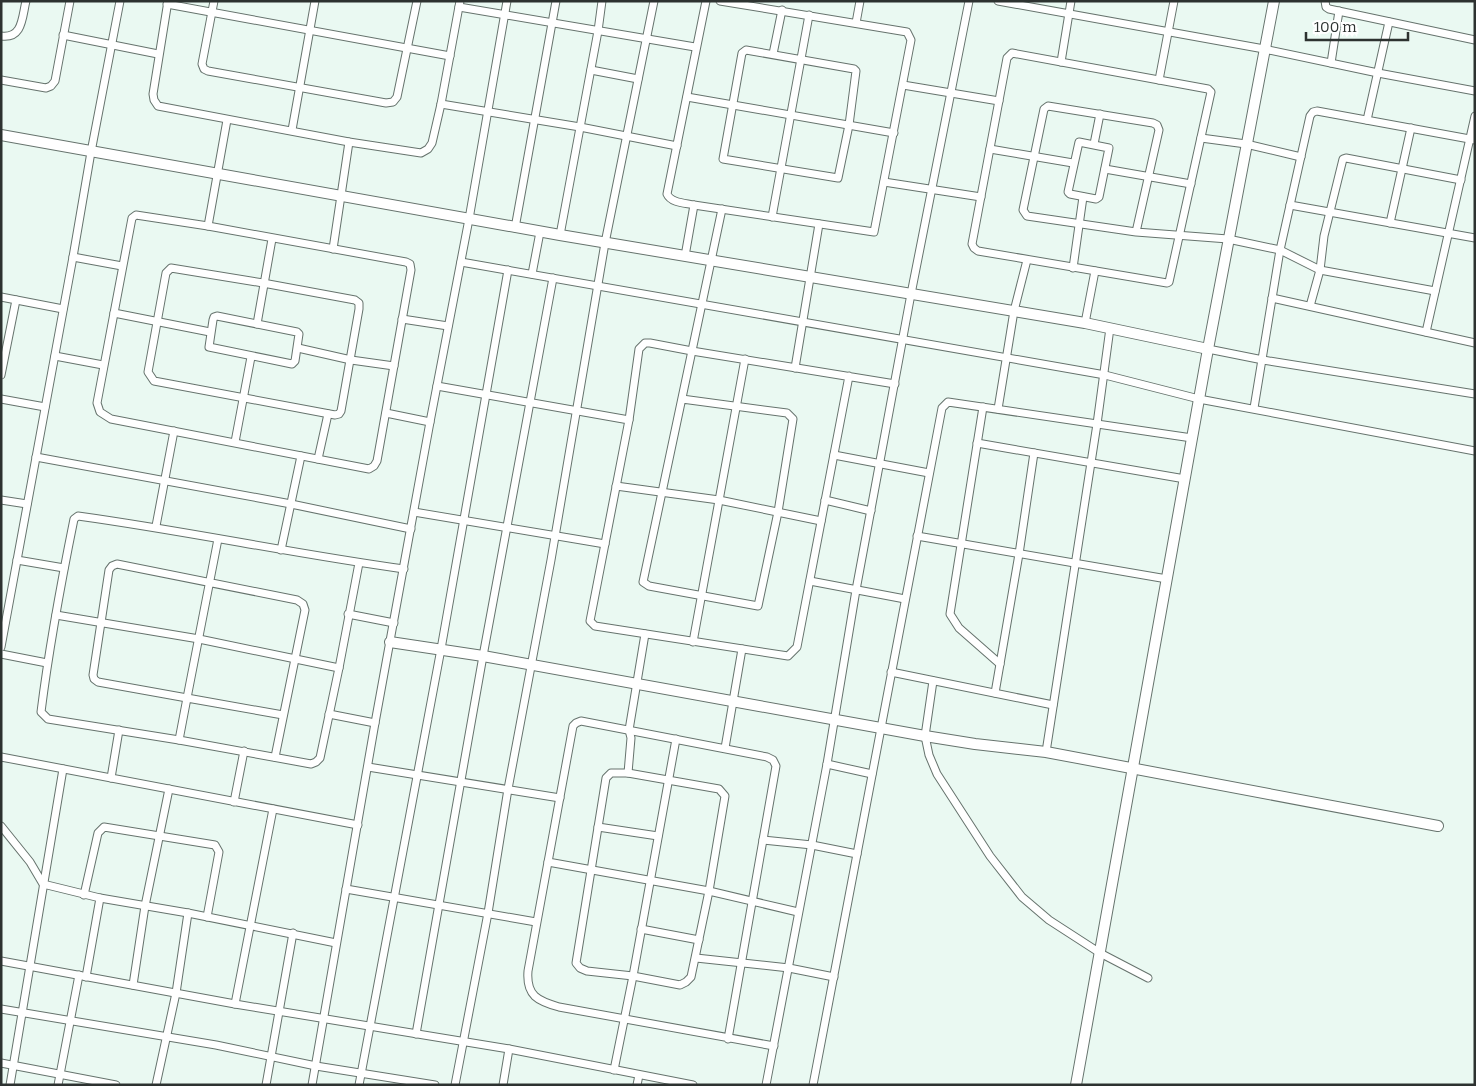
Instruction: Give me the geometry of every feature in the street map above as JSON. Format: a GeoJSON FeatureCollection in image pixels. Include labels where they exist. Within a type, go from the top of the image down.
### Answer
{"type":"FeatureCollection","features":[{"type":"Feature","properties":{"kind":"street"},"geometry":{"type":"LineString","coordinates":[[1,36],[8,37],[14,35],[19,30],[26,1]]}},
{"type":"Feature","properties":{"kind":"street"},"geometry":{"type":"LineString","coordinates":[[1,80],[46,88],[51,86],[55,81],[70,1]]}},
{"type":"Feature","properties":{"kind":"street"},"geometry":{"type":"LineString","coordinates":[[1,646],[5,607],[17,560],[120,1]]}},
{"type":"Feature","properties":{"kind":"street"},"geometry":{"type":"LineString","coordinates":[[214,1],[202,64],[204,69],[386,103],[393,102],[398,97],[417,1]]}},
{"type":"Feature","properties":{"kind":"street"},"geometry":{"type":"LineString","coordinates":[[292,130],[315,1]]}},
{"type":"Feature","properties":{"kind":"street"},"geometry":{"type":"LineString","coordinates":[[312,1085],[375,723],[469,219],[507,1]]}},
{"type":"Feature","properties":{"kind":"street"},"geometry":{"type":"LineString","coordinates":[[515,228],[556,1]]}},
{"type":"Feature","properties":{"kind":"street"},"geometry":{"type":"LineString","coordinates":[[560,236],[602,1]]}},
{"type":"Feature","properties":{"kind":"street"},"geometry":{"type":"LineString","coordinates":[[455,1085],[488,913],[508,789],[555,535],[605,243],[654,1]]}},
{"type":"Feature","properties":{"kind":"street"},"geometry":{"type":"LineString","coordinates":[[706,1],[667,194],[668,197],[671,200],[694,205],[874,232],[903,85],[911,40],[910,36],[907,32],[808,15],[759,4],[720,1]]}},
{"type":"Feature","properties":{"kind":"street"},"geometry":{"type":"LineString","coordinates":[[856,23],[860,1]]}},
{"type":"Feature","properties":{"kind":"street"},"geometry":{"type":"LineString","coordinates":[[766,1085],[827,764],[856,590],[902,340],[968,1]]}},
{"type":"Feature","properties":{"kind":"street"},"geometry":{"type":"LineString","coordinates":[[998,1],[1264,48],[1378,73],[1475,90]]}},
{"type":"Feature","properties":{"kind":"street"},"geometry":{"type":"LineString","coordinates":[[1061,62],[1071,1]]}},
{"type":"Feature","properties":{"kind":"street"},"geometry":{"type":"LineString","coordinates":[[1160,80],[1174,1]]}},
{"type":"Feature","properties":{"kind":"street"},"geometry":{"type":"LineString","coordinates":[[1076,1085],[1228,239],[1274,1]]}},
{"type":"Feature","properties":{"kind":"street"},"geometry":{"type":"LineString","coordinates":[[1325,1],[1328,8],[1475,40]]}},
{"type":"Feature","properties":{"kind":"street"},"geometry":{"type":"LineString","coordinates":[[450,56],[212,13],[168,3],[158,54],[153,94],[158,106],[349,142],[421,153],[428,149],[432,143],[442,104],[460,4],[504,16],[696,47]]}},
{"type":"Feature","properties":{"kind":"street"},"geometry":{"type":"LineString","coordinates":[[773,54],[782,10]]}},
{"type":"Feature","properties":{"kind":"street"},"geometry":{"type":"LineString","coordinates":[[1331,63],[1340,11]]}},
{"type":"Feature","properties":{"kind":"street"},"geometry":{"type":"LineString","coordinates":[[772,217],[808,15]]}},
{"type":"Feature","properties":{"kind":"street"},"geometry":{"type":"LineString","coordinates":[[1367,120],[1389,22]]}},
{"type":"Feature","properties":{"kind":"street"},"geometry":{"type":"LineString","coordinates":[[63,35],[158,54]]}},
{"type":"Feature","properties":{"kind":"street"},"geometry":{"type":"LineString","coordinates":[[746,50],[773,54],[854,69],[856,71],[849,125],[838,178],[723,159],[742,53],[746,50]]}},
{"type":"Feature","properties":{"kind":"street"},"geometry":{"type":"LineString","coordinates":[[1012,53],[1160,80],[1208,89],[1211,92],[1171,280],[1167,283],[1073,268],[978,251],[974,248],[972,244],[1008,55],[1012,53]]}},
{"type":"Feature","properties":{"kind":"street"},"geometry":{"type":"LineString","coordinates":[[591,70],[638,79]]}},
{"type":"Feature","properties":{"kind":"street"},"geometry":{"type":"LineString","coordinates":[[903,85],[999,101]]}},
{"type":"Feature","properties":{"kind":"street"},"geometry":{"type":"LineString","coordinates":[[686,97],[894,133]]}},
{"type":"Feature","properties":{"kind":"street"},"geometry":{"type":"LineString","coordinates":[[442,104],[580,127],[677,146]]}},
{"type":"Feature","properties":{"kind":"street"},"geometry":{"type":"LineString","coordinates":[[1136,232],[1159,130],[1157,125],[1100,114],[1046,107],[1044,109],[1023,210],[1027,216],[1136,232],[1228,239],[1280,250],[1320,270],[1435,290]]}},
{"type":"Feature","properties":{"kind":"street"},"geometry":{"type":"LineString","coordinates":[[1254,408],[1280,250],[1310,116],[1313,112],[1317,111],[1473,140]]}},
{"type":"Feature","properties":{"kind":"street"},"geometry":{"type":"LineString","coordinates":[[1094,144],[1100,114]]}},
{"type":"Feature","properties":{"kind":"street"},"geometry":{"type":"LineString","coordinates":[[1426,332],[1461,180],[1473,140],[1475,116]]}},
{"type":"Feature","properties":{"kind":"street"},"geometry":{"type":"LineString","coordinates":[[208,226],[227,120]]}},
{"type":"Feature","properties":{"kind":"street"},"geometry":{"type":"LineString","coordinates":[[1390,223],[1411,128]]}},
{"type":"Feature","properties":{"kind":"street"},"geometry":{"type":"LineString","coordinates":[[1,135],[560,236],[1085,323],[1263,360],[1475,394]]}},
{"type":"Feature","properties":{"kind":"street"},"geometry":{"type":"LineString","coordinates":[[1201,138],[1246,144],[1301,156]]}},
{"type":"Feature","properties":{"kind":"street"},"geometry":{"type":"LineString","coordinates":[[333,249],[349,142]]}},
{"type":"Feature","properties":{"kind":"street"},"geometry":{"type":"LineString","coordinates":[[1079,142],[1108,148],[1106,169],[1099,197],[1096,200],[1068,192],[1073,163],[1079,142]]}},
{"type":"Feature","properties":{"kind":"street"},"geometry":{"type":"LineString","coordinates":[[990,149],[1073,163]]}},
{"type":"Feature","properties":{"kind":"street"},"geometry":{"type":"LineString","coordinates":[[1310,306],[1320,270],[1324,236],[1343,159],[1346,158],[1461,180]]}},
{"type":"Feature","properties":{"kind":"street"},"geometry":{"type":"LineString","coordinates":[[1106,169],[1192,184]]}},
{"type":"Feature","properties":{"kind":"street"},"geometry":{"type":"LineString","coordinates":[[884,182],[981,198]]}},
{"type":"Feature","properties":{"kind":"street"},"geometry":{"type":"LineString","coordinates":[[1073,268],[1083,197]]}},
{"type":"Feature","properties":{"kind":"street"},"geometry":{"type":"LineString","coordinates":[[685,256],[694,205]]}},
{"type":"Feature","properties":{"kind":"street"},"geometry":{"type":"LineString","coordinates":[[1290,205],[1475,238]]}},
{"type":"Feature","properties":{"kind":"street"},"geometry":{"type":"LineString","coordinates":[[682,399],[787,413],[793,419],[778,512],[758,606],[649,586],[643,582],[722,209]]}},
{"type":"Feature","properties":{"kind":"street"},"geometry":{"type":"LineString","coordinates":[[133,216],[208,226],[410,264],[412,270],[377,461],[374,466],[369,468],[301,456],[111,419],[100,412],[97,404],[103,365],[133,216]]}},
{"type":"Feature","properties":{"kind":"street"},"geometry":{"type":"LineString","coordinates":[[795,368],[819,224]]}},
{"type":"Feature","properties":{"kind":"street"},"geometry":{"type":"LineString","coordinates":[[532,274],[540,232]]}},
{"type":"Feature","properties":{"kind":"street"},"geometry":{"type":"LineString","coordinates":[[256,324],[272,239]]}},
{"type":"Feature","properties":{"kind":"street"},"geometry":{"type":"LineString","coordinates":[[73,257],[122,266]]}},
{"type":"Feature","properties":{"kind":"street"},"geometry":{"type":"LineString","coordinates":[[998,409],[1014,311],[1027,260]]}},
{"type":"Feature","properties":{"kind":"street"},"geometry":{"type":"LineString","coordinates":[[461,262],[1104,375],[1199,398],[1475,450]]}},
{"type":"Feature","properties":{"kind":"street"},"geometry":{"type":"LineString","coordinates":[[171,268],[264,283],[355,300],[359,303],[341,411],[335,415],[154,381],[150,378],[148,372],[166,273],[171,268]]}},
{"type":"Feature","properties":{"kind":"street"},"geometry":{"type":"LineString","coordinates":[[359,1085],[441,649],[508,270]]}},
{"type":"Feature","properties":{"kind":"street"},"geometry":{"type":"LineString","coordinates":[[1085,323],[1095,271]]}},
{"type":"Feature","properties":{"kind":"street"},"geometry":{"type":"LineString","coordinates":[[416,1034],[553,278]]}},
{"type":"Feature","properties":{"kind":"street"},"geometry":{"type":"LineString","coordinates":[[1,297],[63,308]]}},
{"type":"Feature","properties":{"kind":"street"},"geometry":{"type":"LineString","coordinates":[[1272,298],[1475,343]]}},
{"type":"Feature","properties":{"kind":"street"},"geometry":{"type":"LineString","coordinates":[[1,375],[4,343],[16,300]]}},
{"type":"Feature","properties":{"kind":"street"},"geometry":{"type":"LineString","coordinates":[[114,313],[210,332]]}},
{"type":"Feature","properties":{"kind":"street"},"geometry":{"type":"LineString","coordinates":[[217,316],[297,332],[299,334],[295,361],[292,364],[208,347],[210,332],[214,317],[217,316]]}},
{"type":"Feature","properties":{"kind":"street"},"geometry":{"type":"LineString","coordinates":[[402,319],[448,326]]}},
{"type":"Feature","properties":{"kind":"street"},"geometry":{"type":"LineString","coordinates":[[1046,752],[1110,328]]}},
{"type":"Feature","properties":{"kind":"street"},"geometry":{"type":"LineString","coordinates":[[849,376],[797,647],[793,652],[788,656],[693,642],[595,626],[590,621],[628,420],[639,349],[645,344],[650,343],[692,351],[745,359],[795,368],[849,376],[895,384]]}},
{"type":"Feature","properties":{"kind":"street"},"geometry":{"type":"LineString","coordinates":[[298,348],[351,360],[394,366]]}},
{"type":"Feature","properties":{"kind":"street"},"geometry":{"type":"LineString","coordinates":[[55,356],[103,365]]}},
{"type":"Feature","properties":{"kind":"street"},"geometry":{"type":"LineString","coordinates":[[235,442],[251,357]]}},
{"type":"Feature","properties":{"kind":"street"},"geometry":{"type":"LineString","coordinates":[[693,642],[745,359]]}},
{"type":"Feature","properties":{"kind":"street"},"geometry":{"type":"LineString","coordinates":[[437,386],[577,409],[628,420]]}},
{"type":"Feature","properties":{"kind":"street"},"geometry":{"type":"LineString","coordinates":[[1,399],[45,407]]}},
{"type":"Feature","properties":{"kind":"street"},"geometry":{"type":"LineString","coordinates":[[813,1085],[929,473],[944,404],[948,402],[1192,438]]}},
{"type":"Feature","properties":{"kind":"street"},"geometry":{"type":"LineString","coordinates":[[983,407],[950,614],[959,628],[1000,664]]}},
{"type":"Feature","properties":{"kind":"street"},"geometry":{"type":"LineString","coordinates":[[386,413],[430,422]]}},
{"type":"Feature","properties":{"kind":"street"},"geometry":{"type":"LineString","coordinates":[[318,459],[328,414]]}},
{"type":"Feature","properties":{"kind":"street"},"geometry":{"type":"LineString","coordinates":[[156,526],[174,431]]}},
{"type":"Feature","properties":{"kind":"street"},"geometry":{"type":"LineString","coordinates":[[978,443],[1185,479]]}},
{"type":"Feature","properties":{"kind":"street"},"geometry":{"type":"LineString","coordinates":[[995,693],[1034,453]]}},
{"type":"Feature","properties":{"kind":"street"},"geometry":{"type":"LineString","coordinates":[[834,455],[929,473]]}},
{"type":"Feature","properties":{"kind":"street"},"geometry":{"type":"LineString","coordinates":[[281,550],[301,456]]}},
{"type":"Feature","properties":{"kind":"street"},"geometry":{"type":"LineString","coordinates":[[36,457],[411,528]]}},
{"type":"Feature","properties":{"kind":"street"},"geometry":{"type":"LineString","coordinates":[[616,486],[719,500],[821,520]]}},
{"type":"Feature","properties":{"kind":"street"},"geometry":{"type":"LineString","coordinates":[[1,500],[27,504]]}},
{"type":"Feature","properties":{"kind":"street"},"geometry":{"type":"LineString","coordinates":[[825,500],[871,511]]}},
{"type":"Feature","properties":{"kind":"street"},"geometry":{"type":"LineString","coordinates":[[414,512],[605,544]]}},
{"type":"Feature","properties":{"kind":"street"},"geometry":{"type":"LineString","coordinates":[[359,563],[320,758],[316,762],[311,764],[45,718],[41,712],[64,568],[74,519],[78,516],[156,526],[281,550],[404,569]]}},
{"type":"Feature","properties":{"kind":"street"},"geometry":{"type":"LineString","coordinates":[[917,536],[1167,579]]}},
{"type":"Feature","properties":{"kind":"street"},"geometry":{"type":"LineString","coordinates":[[180,740],[218,539]]}},
{"type":"Feature","properties":{"kind":"street"},"geometry":{"type":"LineString","coordinates":[[17,560],[64,568]]}},
{"type":"Feature","properties":{"kind":"street"},"geometry":{"type":"LineString","coordinates":[[275,757],[306,610],[302,604],[297,600],[211,581],[117,564],[112,566],[109,570],[100,621],[94,679],[98,682],[283,715]]}},
{"type":"Feature","properties":{"kind":"street"},"geometry":{"type":"LineString","coordinates":[[810,581],[905,599]]}},
{"type":"Feature","properties":{"kind":"street"},"geometry":{"type":"LineString","coordinates":[[348,614],[394,623]]}},
{"type":"Feature","properties":{"kind":"street"},"geometry":{"type":"LineString","coordinates":[[56,615],[199,639],[339,668]]}},
{"type":"Feature","properties":{"kind":"street"},"geometry":{"type":"LineString","coordinates":[[628,773],[631,738],[629,730],[644,634]]}},
{"type":"Feature","properties":{"kind":"street"},"geometry":{"type":"LineString","coordinates":[[390,642],[483,656],[925,736],[1046,752],[1133,770],[1438,826]]}},
{"type":"Feature","properties":{"kind":"street"},"geometry":{"type":"LineString","coordinates":[[725,748],[742,649]]}},
{"type":"Feature","properties":{"kind":"street"},"geometry":{"type":"LineString","coordinates":[[1,654],[48,663]]}},
{"type":"Feature","properties":{"kind":"street"},"geometry":{"type":"LineString","coordinates":[[891,672],[1053,705]]}},
{"type":"Feature","properties":{"kind":"street"},"geometry":{"type":"LineString","coordinates":[[933,681],[925,736],[929,755],[937,774],[990,856],[1022,897],[1049,920],[1100,953],[1148,978]]}},
{"type":"Feature","properties":{"kind":"street"},"geometry":{"type":"LineString","coordinates":[[329,714],[375,723]]}},
{"type":"Feature","properties":{"kind":"street"},"geometry":{"type":"LineString","coordinates":[[728,1039],[776,766],[773,760],[767,757],[581,721],[576,723],[573,726],[536,922],[528,977],[533,995],[538,1000],[559,1008],[728,1039],[774,1046]]}},
{"type":"Feature","properties":{"kind":"street"},"geometry":{"type":"LineString","coordinates":[[111,778],[120,730]]}},
{"type":"Feature","properties":{"kind":"street"},"geometry":{"type":"LineString","coordinates":[[614,1070],[625,1020],[676,739]]}},
{"type":"Feature","properties":{"kind":"street"},"geometry":{"type":"LineString","coordinates":[[234,802],[244,752]]}},
{"type":"Feature","properties":{"kind":"street"},"geometry":{"type":"LineString","coordinates":[[1,757],[358,825]]}},
{"type":"Feature","properties":{"kind":"street"},"geometry":{"type":"LineString","coordinates":[[827,764],[872,774]]}},
{"type":"Feature","properties":{"kind":"street"},"geometry":{"type":"LineString","coordinates":[[368,766],[560,798]]}},
{"type":"Feature","properties":{"kind":"street"},"geometry":{"type":"LineString","coordinates":[[10,1085],[63,769]]}},
{"type":"Feature","properties":{"kind":"street"},"geometry":{"type":"LineString","coordinates":[[611,773],[628,773],[668,780],[719,789],[725,796],[709,891],[691,976],[680,985],[633,976],[587,971],[580,968],[576,963],[606,778],[611,773]]}},
{"type":"Feature","properties":{"kind":"street"},"geometry":{"type":"LineString","coordinates":[[133,985],[168,789]]}},
{"type":"Feature","properties":{"kind":"street"},"geometry":{"type":"LineString","coordinates":[[235,1004],[273,809]]}},
{"type":"Feature","properties":{"kind":"street"},"geometry":{"type":"LineString","coordinates":[[1,826],[30,862],[43,884],[84,895],[188,913],[336,943]]}},
{"type":"Feature","properties":{"kind":"street"},"geometry":{"type":"LineString","coordinates":[[598,827],[658,836]]}},
{"type":"Feature","properties":{"kind":"street"},"geometry":{"type":"LineString","coordinates":[[84,895],[98,832],[101,828],[215,845],[219,852],[208,917]]}},
{"type":"Feature","properties":{"kind":"street"},"geometry":{"type":"LineString","coordinates":[[764,840],[812,845],[857,854]]}},
{"type":"Feature","properties":{"kind":"street"},"geometry":{"type":"LineString","coordinates":[[548,862],[709,891],[798,912]]}},
{"type":"Feature","properties":{"kind":"street"},"geometry":{"type":"LineString","coordinates":[[346,889],[536,922]]}},
{"type":"Feature","properties":{"kind":"street"},"geometry":{"type":"LineString","coordinates":[[58,1085],[70,1020],[100,898]]}},
{"type":"Feature","properties":{"kind":"street"},"geometry":{"type":"LineString","coordinates":[[156,1085],[176,993],[188,913]]}},
{"type":"Feature","properties":{"kind":"street"},"geometry":{"type":"LineString","coordinates":[[641,929],[699,940]]}},
{"type":"Feature","properties":{"kind":"street"},"geometry":{"type":"LineString","coordinates":[[266,1085],[293,933]]}},
{"type":"Feature","properties":{"kind":"street"},"geometry":{"type":"LineString","coordinates":[[696,958],[788,968],[834,977]]}},
{"type":"Feature","properties":{"kind":"street"},"geometry":{"type":"LineString","coordinates":[[1,961],[235,1004],[510,1049],[693,1085]]}},
{"type":"Feature","properties":{"kind":"street"},"geometry":{"type":"LineString","coordinates":[[1,1009],[166,1036],[361,1074],[435,1085]]}},
{"type":"Feature","properties":{"kind":"street"},"geometry":{"type":"LineString","coordinates":[[503,1085],[510,1049]]}},
{"type":"Feature","properties":{"kind":"street"},"geometry":{"type":"LineString","coordinates":[[1,1063],[116,1085]]}},
{"type":"Feature","properties":{"kind":"street"},"geometry":{"type":"LineString","coordinates":[[637,1085],[639,1075]]}}]}
